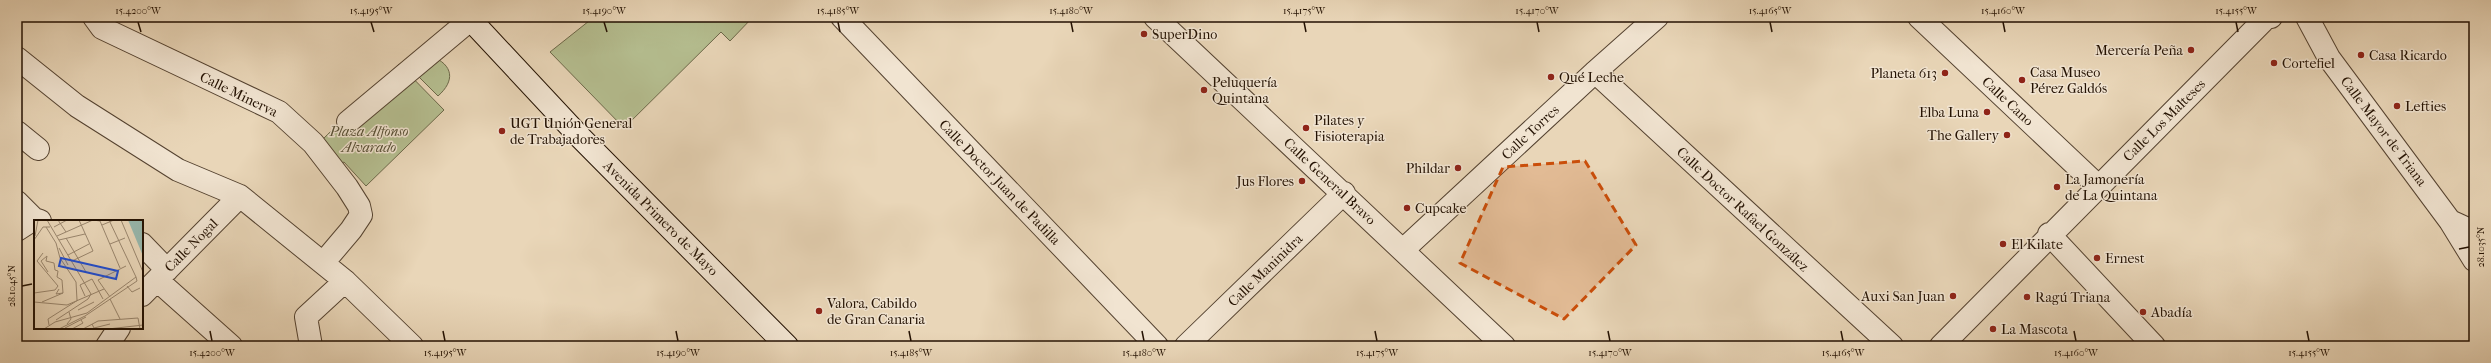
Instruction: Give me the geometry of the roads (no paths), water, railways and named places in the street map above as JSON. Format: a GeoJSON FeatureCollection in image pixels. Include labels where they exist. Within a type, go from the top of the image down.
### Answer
{"type":"FeatureCollection","features":[{"type":"Feature","properties":{"kind":"street","name":"Calle Minerva"},"geometry":{"type":"LineString","coordinates":[[94,17],[102,28],[279,112],[313,143],[348,187],[359,206],[361,215],[351,230],[323,263]]}},
{"type":"Feature","properties":{"kind":"street","name":"Calle Doctor Juan de Padilla"},"geometry":{"type":"LineString","coordinates":[[842,17],[1157,346]]}},
{"type":"Feature","properties":{"kind":"street","name":"Calle Torres"},"geometry":{"type":"LineString","coordinates":[[1404,249],[1595,72],[1657,17]]}},
{"type":"Feature","properties":{"kind":"street","name":"Calle Cano"},"geometry":{"type":"LineString","coordinates":[[1918,17],[2098,186]]}},
{"type":"Feature","properties":{"kind":"street","name":"Calle Los Malteses"},"geometry":{"type":"LineString","coordinates":[[1941,346],[2050,234],[2266,18],[2271,17]]}},
{"type":"Feature","properties":{"kind":"street","name":"Calle Mayor de Triana"},"geometry":{"type":"LineString","coordinates":[[2307,17],[2330,58],[2450,221],[2474,232]]}},
{"type":"Feature","properties":{"kind":"street"},"geometry":{"type":"LineString","coordinates":[[348,122],[469,18]]}},
{"type":"Feature","properties":{"kind":"street","name":"Avenida Primero de Mayo"},"geometry":{"type":"LineString","coordinates":[[469,18],[580,137],[787,346]]}},
{"type":"Feature","properties":{"kind":"street","name":"Calle General Bravo"},"geometry":{"type":"LineString","coordinates":[[1167,21],[1504,346]]}},
{"type":"Feature","properties":{"kind":"street"},"geometry":{"type":"LineString","coordinates":[[17,58],[77,106],[178,170],[240,196],[345,282],[412,346]]}},
{"type":"Feature","properties":{"kind":"street","name":"Calle Doctor Rafael González"},"geometry":{"type":"LineString","coordinates":[[1595,72],[1892,346]]}},
{"type":"Feature","properties":{"kind":"street"},"geometry":{"type":"LineString","coordinates":[[17,132],[38,149]]}},
{"type":"Feature","properties":{"kind":"street","name":"Calle Maninidra"},"geometry":{"type":"LineString","coordinates":[[1186,346],[1344,193]]}},
{"type":"Feature","properties":{"kind":"street","name":"Calle Nogal"},"geometry":{"type":"LineString","coordinates":[[143,294],[240,196]]}},
{"type":"Feature","properties":{"kind":"street"},"geometry":{"type":"LineString","coordinates":[[17,202],[32,223]]}},
{"type":"Feature","properties":{"kind":"street"},"geometry":{"type":"LineString","coordinates":[[2450,221],[2474,260]]}},
{"type":"Feature","properties":{"kind":"street"},"geometry":{"type":"LineString","coordinates":[[2050,234],[2154,346]]}},
{"type":"Feature","properties":{"kind":"street"},"geometry":{"type":"LineString","coordinates":[[143,246],[162,275],[231,346]]}},
{"type":"Feature","properties":{"kind":"street"},"geometry":{"type":"LineString","coordinates":[[310,346],[306,317],[345,282]]}},
{"type":"Feature","properties":{"kind":"place","name":"SuperDino"},"geometry":{"type":"Point","coordinates":[1144,34]}},
{"type":"Feature","properties":{"kind":"place","name":"Mercería Peña"},"geometry":{"type":"Point","coordinates":[2191,50]}},
{"type":"Feature","properties":{"kind":"place","name":"Casa Ricardo"},"geometry":{"type":"Point","coordinates":[2361,55]}},
{"type":"Feature","properties":{"kind":"place","name":"Cortefiel"},"geometry":{"type":"Point","coordinates":[2274,63]}},
{"type":"Feature","properties":{"kind":"place","name":"Planeta 613"},"geometry":{"type":"Point","coordinates":[1945,73]}},
{"type":"Feature","properties":{"kind":"place","name":"Qué Leche"},"geometry":{"type":"Point","coordinates":[1551,77]}},
{"type":"Feature","properties":{"kind":"place","name":"Casa Museo Pérez Galdós"},"geometry":{"type":"Point","coordinates":[2022,80]}},
{"type":"Feature","properties":{"kind":"place","name":"Peluquería Quintana"},"geometry":{"type":"Point","coordinates":[1204,90]}},
{"type":"Feature","properties":{"kind":"place","name":"Lefties"},"geometry":{"type":"Point","coordinates":[2397,106]}},
{"type":"Feature","properties":{"kind":"place","name":"Elba Luna"},"geometry":{"type":"Point","coordinates":[1987,112]}},
{"type":"Feature","properties":{"kind":"place","name":"Pilates y Fisioterapia"},"geometry":{"type":"Point","coordinates":[1306,128]}},
{"type":"Feature","properties":{"kind":"place","name":"UGT Unión General de Trabajadores"},"geometry":{"type":"Point","coordinates":[502,131]}},
{"type":"Feature","properties":{"kind":"place","name":"The Gallery"},"geometry":{"type":"Point","coordinates":[2007,135]}},
{"type":"Feature","properties":{"kind":"place","name":"Phildar"},"geometry":{"type":"Point","coordinates":[1458,168]}},
{"type":"Feature","properties":{"kind":"place","name":"Jus Flores"},"geometry":{"type":"Point","coordinates":[1302,181]}},
{"type":"Feature","properties":{"kind":"place","name":"La Jamonería de La Quintana"},"geometry":{"type":"Point","coordinates":[2057,187]}},
{"type":"Feature","properties":{"kind":"place","name":"Cupcake"},"geometry":{"type":"Point","coordinates":[1407,208]}},
{"type":"Feature","properties":{"kind":"place","name":"El Kilate"},"geometry":{"type":"Point","coordinates":[2003,244]}},
{"type":"Feature","properties":{"kind":"place","name":"Ernest"},"geometry":{"type":"Point","coordinates":[2097,258]}},
{"type":"Feature","properties":{"kind":"place","name":"Auxi San Juan"},"geometry":{"type":"Point","coordinates":[1953,296]}},
{"type":"Feature","properties":{"kind":"place","name":"Ragú Triana"},"geometry":{"type":"Point","coordinates":[2027,297]}},
{"type":"Feature","properties":{"kind":"place","name":"Valora, Cabildo de Gran Canaria"},"geometry":{"type":"Point","coordinates":[819,311]}},
{"type":"Feature","properties":{"kind":"place","name":"Abadía"},"geometry":{"type":"Point","coordinates":[2143,312]}},
{"type":"Feature","properties":{"kind":"place","name":"La Mascota"},"geometry":{"type":"Point","coordinates":[1993,329]}},
{"type":"Feature","properties":{"kind":"park label","name":"Plaza Alfonso Alvarado"},"geometry":{"type":"Point","coordinates":[369,140]}}]}
